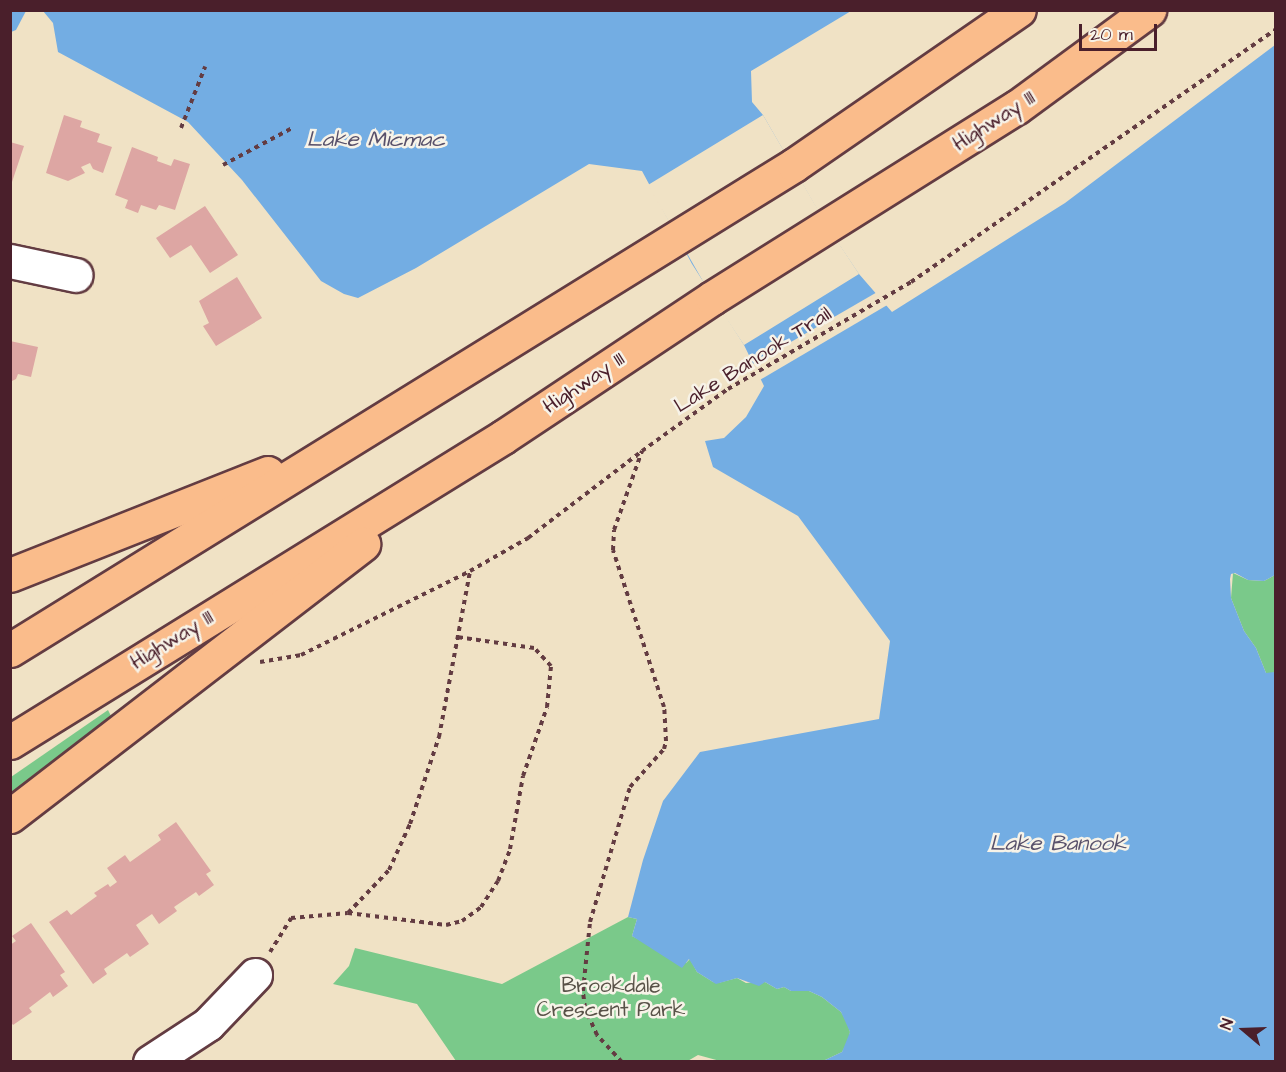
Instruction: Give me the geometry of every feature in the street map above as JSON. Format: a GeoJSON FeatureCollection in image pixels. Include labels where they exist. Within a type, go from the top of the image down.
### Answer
{"type":"FeatureCollection","features":[{"type":"Feature","properties":{"kind":"highway"},"geometry":{"type":"LineString","coordinates":[[937,68],[991,10]]}},
{"type":"Feature","properties":{"kind":"highway"},"geometry":{"type":"LineString","coordinates":[[10,650],[794,165],[1019,10]]}},
{"type":"Feature","properties":{"kind":"highway","name":"Highway 111"},"geometry":{"type":"LineString","coordinates":[[10,742],[503,437],[712,298],[828,228],[1017,107],[1149,10]]}},
{"type":"Feature","properties":{"kind":"highway"},"geometry":{"type":"LineString","coordinates":[[10,816],[503,437]]}},
{"type":"Feature","properties":{"kind":"highway"},"geometry":{"type":"LineString","coordinates":[[10,575],[350,440]]}},
{"type":"Feature","properties":{"kind":"street"},"geometry":{"type":"LineString","coordinates":[[10,261],[76,275]]}},
{"type":"Feature","properties":{"kind":"street"},"geometry":{"type":"LineString","coordinates":[[150,1062],[208,1024],[255,975]]}},
{"type":"Feature","properties":{"kind":"path","name":"Lake Banook Trail"},"geometry":{"type":"LineString","coordinates":[[259,663],[301,655],[470,572],[528,537],[728,389],[911,282],[1275,29]]}},
{"type":"Feature","properties":{"kind":"path"},"geometry":{"type":"LineString","coordinates":[[181,128],[205,66]]}},
{"type":"Feature","properties":{"kind":"path"},"geometry":{"type":"LineString","coordinates":[[223,165],[292,128]]}},
{"type":"Feature","properties":{"kind":"path"},"geometry":{"type":"LineString","coordinates":[[622,1062],[597,1035],[585,1008],[583,991],[590,922],[630,787],[664,749],[666,741],[664,707],[613,550],[614,530],[642,451]]}},
{"type":"Feature","properties":{"kind":"path"},"geometry":{"type":"LineString","coordinates":[[348,913],[389,870],[410,824],[439,737],[470,572]]}},
{"type":"Feature","properties":{"kind":"path"},"geometry":{"type":"LineString","coordinates":[[255,975],[291,918],[348,913],[446,925],[462,921],[481,907],[498,881],[510,849],[523,776],[547,707],[551,666],[534,648],[457,637]]}},
{"type":"Feature","properties":{"kind":"green space"},"geometry":{"type":"Polygon","coordinates":[[[1233,573],[1248,580],[1264,581],[1275,575],[1276,672],[1266,673],[1256,648],[1244,631],[1231,598],[1233,573]]]}},
{"type":"Feature","properties":{"kind":"green space"},"geometry":{"type":"Polygon","coordinates":[[[108,710],[115,724],[11,803],[11,777],[108,710]]]}},
{"type":"Feature","properties":{"kind":"green space","name":"Brookdale Crescent Park"},"geometry":{"type":"Polygon","coordinates":[[[628,917],[637,919],[632,936],[686,963],[690,959],[697,972],[713,982],[718,983],[737,978],[746,983],[765,982],[777,989],[784,987],[791,991],[809,991],[822,997],[841,1012],[847,1022],[850,1032],[842,1052],[823,1061],[720,1061],[698,1055],[686,1062],[456,1061],[417,1004],[333,984],[349,966],[355,948],[502,984],[628,917]]]}},
{"type":"Feature","properties":{"kind":"water"},"geometry":{"type":"Polygon","coordinates":[[[10,11],[26,11],[16,30],[11,32],[10,11]]]}},
{"type":"Feature","properties":{"kind":"water","name":"Lake Banook"},"geometry":{"type":"Polygon","coordinates":[[[43,11],[851,11],[751,71],[752,102],[763,115],[828,228],[859,274],[892,312],[1065,203],[1275,45],[1275,575],[1264,581],[1248,580],[1235,573],[1231,574],[1230,579],[1231,598],[1244,631],[1256,648],[1266,673],[1275,672],[1275,1061],[823,1061],[842,1052],[850,1032],[841,1012],[822,997],[809,991],[791,991],[784,987],[777,989],[765,982],[759,986],[737,978],[716,984],[697,972],[689,959],[682,968],[632,936],[637,919],[628,917],[643,860],[663,801],[700,752],[879,719],[890,641],[798,516],[713,467],[705,441],[724,438],[746,417],[764,386],[744,345],[692,264],[642,171],[589,164],[416,268],[358,298],[344,294],[321,281],[242,180],[188,122],[58,52],[53,23],[43,11]]]}},
{"type":"Feature","properties":{"kind":"pier"},"geometry":{"type":"Polygon","coordinates":[[[763,115],[828,227],[859,274],[744,345],[712,297],[648,185],[763,115]]]}},
{"type":"Feature","properties":{"kind":"pier"},"geometry":{"type":"Polygon","coordinates":[[[879,291],[889,304],[758,381],[751,365],[879,291]]]}},
{"type":"Feature","properties":{"kind":"building"},"geometry":{"type":"Polygon","coordinates":[[[64,115],[82,121],[80,127],[100,134],[97,142],[112,147],[103,173],[93,169],[90,163],[81,167],[85,173],[68,181],[46,173],[64,115]]]}},
{"type":"Feature","properties":{"kind":"building"},"geometry":{"type":"Polygon","coordinates":[[[10,142],[24,146],[11,185],[10,185],[10,142]]]}},
{"type":"Feature","properties":{"kind":"building"},"geometry":{"type":"Polygon","coordinates":[[[132,147],[158,157],[157,161],[171,166],[174,159],[190,164],[175,210],[159,205],[156,210],[141,205],[138,213],[125,208],[128,200],[115,195],[132,147]]]}},
{"type":"Feature","properties":{"kind":"building"},"geometry":{"type":"Polygon","coordinates":[[[205,206],[238,255],[210,273],[191,245],[170,258],[156,238],[205,206]]]}},
{"type":"Feature","properties":{"kind":"building"},"geometry":{"type":"Polygon","coordinates":[[[237,277],[262,318],[216,346],[203,326],[209,323],[199,301],[237,277]]]}},
{"type":"Feature","properties":{"kind":"building"},"geometry":{"type":"Polygon","coordinates":[[[10,341],[38,347],[31,377],[18,374],[16,379],[10,382],[10,341]]]}},
{"type":"Feature","properties":{"kind":"building"},"geometry":{"type":"Polygon","coordinates":[[[176,822],[211,871],[206,874],[214,885],[199,896],[196,892],[174,907],[177,911],[159,924],[152,914],[136,925],[149,944],[130,957],[127,953],[104,969],[107,974],[93,984],[49,922],[67,910],[71,915],[97,896],[94,893],[108,884],[110,887],[117,882],[107,868],[125,855],[130,862],[161,840],[158,835],[176,822]]]}},
{"type":"Feature","properties":{"kind":"building"},"geometry":{"type":"Polygon","coordinates":[[[31,923],[65,972],[60,975],[68,986],[53,997],[50,992],[29,1008],[32,1012],[13,1025],[10,1021],[10,945],[16,941],[12,936],[31,923]]]}},
{"type":"Feature","properties":{"kind":"water label","name":"Lake Micmac"},"geometry":{"type":"Point","coordinates":[376,140]}}]}
